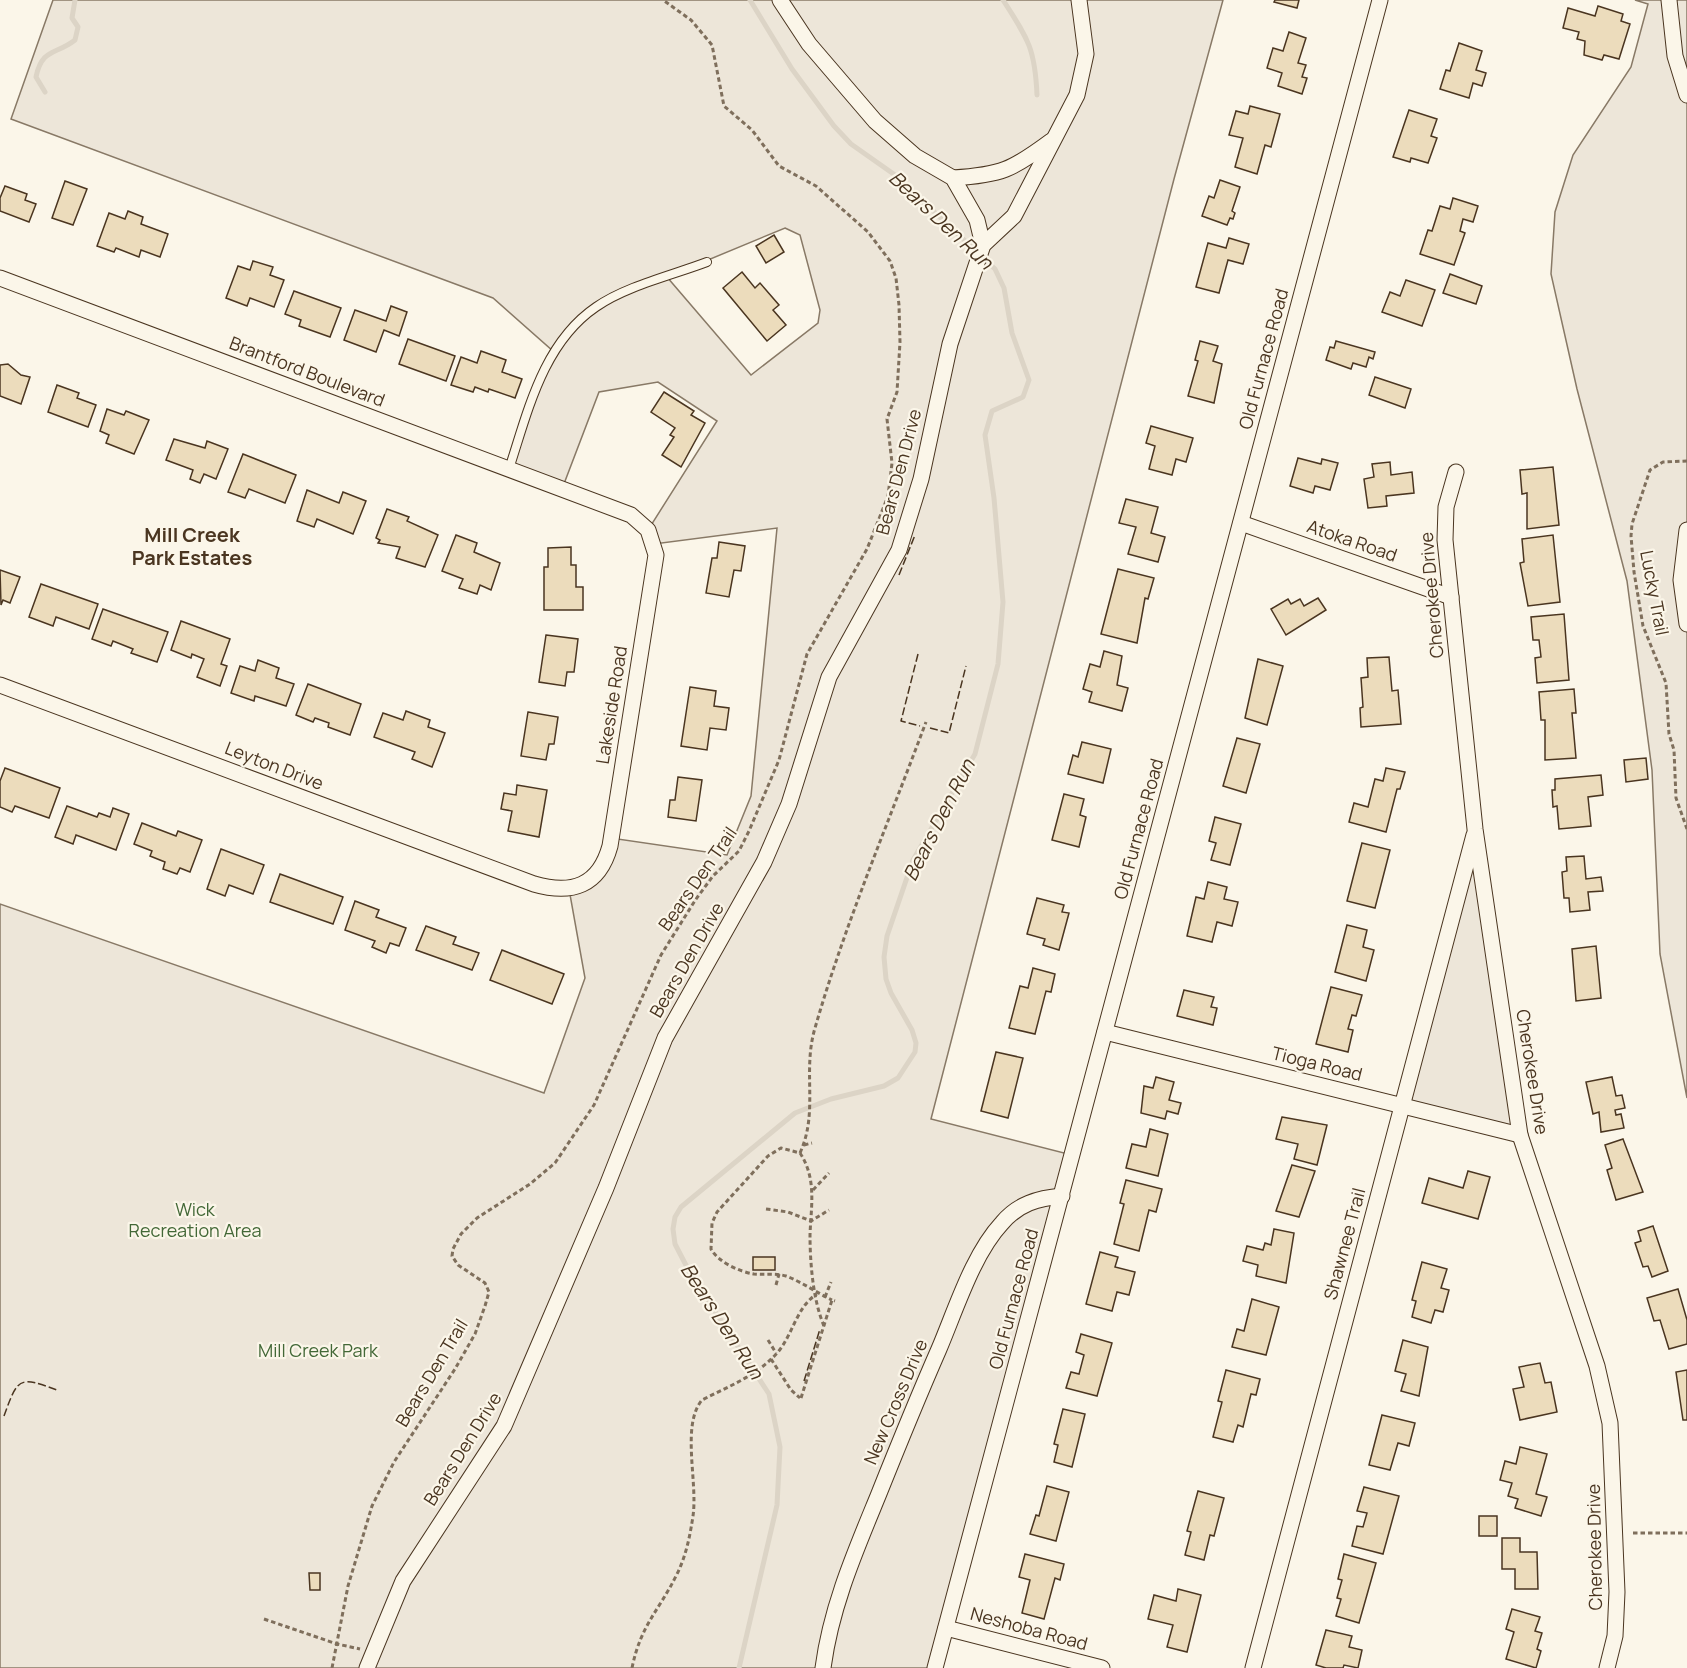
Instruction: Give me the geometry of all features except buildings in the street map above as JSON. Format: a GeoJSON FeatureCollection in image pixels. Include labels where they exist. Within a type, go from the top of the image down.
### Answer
{"type":"FeatureCollection","features":[{"type":"Feature","properties":{"kind":"street"},"geometry":{"type":"LineString","coordinates":[[780,0],[809,44],[875,121],[915,156],[953,178],[977,220],[982,247]]}},
{"type":"Feature","properties":{"kind":"street"},"geometry":{"type":"LineString","coordinates":[[982,247],[1014,216],[1051,141],[1077,95],[1083,75],[1085,32],[1079,0]]}},
{"type":"Feature","properties":{"kind":"street","name":"Old Furnace Road"},"geometry":{"type":"LineString","coordinates":[[935,1668],[1380,0]]}},
{"type":"Feature","properties":{"kind":"street"},"geometry":{"type":"LineString","coordinates":[[1669,0],[1675,56],[1687,95]]}},
{"type":"Feature","properties":{"kind":"street"},"geometry":{"type":"LineString","coordinates":[[953,178],[985,176],[1010,169],[1051,141]]}},
{"type":"Feature","properties":{"kind":"street","name":"Bears Den Drive"},"geometry":{"type":"LineString","coordinates":[[367,1668],[403,1581],[504,1425],[606,1188],[665,1038],[764,862],[789,804],[830,677],[842,651],[890,570],[908,525],[945,366],[982,247]]}},
{"type":"Feature","properties":{"kind":"street","name":"Brantford Boulevard"},"geometry":{"type":"LineString","coordinates":[[0,278],[600,503]]}},
{"type":"Feature","properties":{"kind":"street","name":"Cherokee Drive"},"geometry":{"type":"LineString","coordinates":[[1456,472],[1444,523],[1451,597],[1475,829],[1521,1135],[1598,1366],[1610,1423],[1617,1592],[1615,1636],[1607,1668]]}},
{"type":"Feature","properties":{"kind":"street","name":"Lakeside Road"},"geometry":{"type":"LineString","coordinates":[[534,884],[552,889],[569,889],[580,885],[599,871],[610,846],[656,555],[654,544],[643,523],[631,514],[600,503]]}},
{"type":"Feature","properties":{"kind":"street","name":"Atoka Road"},"geometry":{"type":"LineString","coordinates":[[1241,523],[1451,597]]}},
{"type":"Feature","properties":{"kind":"street"},"geometry":{"type":"LineString","coordinates":[[1687,530],[1682,554],[1681,580],[1687,624]]}},
{"type":"Feature","properties":{"kind":"street","name":"Leyton Drive"},"geometry":{"type":"LineString","coordinates":[[0,685],[534,884]]}},
{"type":"Feature","properties":{"kind":"street","name":"Shawnee Trail"},"geometry":{"type":"LineString","coordinates":[[1253,1668],[1475,829]]}},
{"type":"Feature","properties":{"kind":"street","name":"Tioga Road"},"geometry":{"type":"LineString","coordinates":[[1105,1032],[1521,1135]]}},
{"type":"Feature","properties":{"kind":"street","name":"New Cross Drive"},"geometry":{"type":"LineString","coordinates":[[823,1668],[834,1608],[848,1568],[926,1379],[983,1251],[999,1225],[1013,1211],[1042,1197],[1062,1196]]}},
{"type":"Feature","properties":{"kind":"street","name":"Neshoba Road"},"geometry":{"type":"LineString","coordinates":[[946,1628],[1102,1668]]}},
{"type":"Feature","properties":{"kind":"lane"},"geometry":{"type":"LineString","coordinates":[[509,469],[538,384],[548,363],[571,329],[605,302],[706,262]]}},
{"type":"Feature","properties":{"kind":"path","name":"Bears Den Trail"},"geometry":{"type":"LineString","coordinates":[[332,1668],[358,1547],[372,1506],[394,1462],[475,1334],[485,1306],[489,1292],[485,1283],[458,1265],[452,1256],[453,1249],[461,1234],[477,1218],[530,1184],[555,1163],[594,1105],[661,955],[713,876],[739,851],[779,760],[807,654],[875,532],[888,496],[892,463],[887,419],[897,392],[900,342],[896,278],[890,261],[868,232],[816,186],[779,166],[752,130],[724,106],[712,45],[691,20],[663,0]]}},
{"type":"Feature","properties":{"kind":"path","name":"Lucky Trail"},"geometry":{"type":"LineString","coordinates":[[1687,461],[1663,462],[1650,470],[1632,524],[1631,536],[1634,573],[1643,626],[1666,683],[1669,734],[1674,750],[1676,798],[1687,829]]}},
{"type":"Feature","properties":{"kind":"path"},"geometry":{"type":"LineString","coordinates":[[800,1154],[811,1118],[808,1065],[814,1031],[838,953],[926,722]]}},
{"type":"Feature","properties":{"kind":"path"},"geometry":{"type":"LineString","coordinates":[[804,1145],[812,1143]]}},
{"type":"Feature","properties":{"kind":"path"},"geometry":{"type":"LineString","coordinates":[[771,1359],[791,1390],[802,1398],[833,1301],[817,1294],[779,1274],[753,1274],[717,1258],[711,1249],[712,1223],[730,1196],[775,1150],[787,1148],[800,1154],[809,1170],[813,1190],[811,1221],[817,1294],[824,1326]]}},
{"type":"Feature","properties":{"kind":"path"},"geometry":{"type":"LineString","coordinates":[[813,1190],[829,1173]]}},
{"type":"Feature","properties":{"kind":"path"},"geometry":{"type":"LineString","coordinates":[[765,1209],[788,1212],[811,1221]]}},
{"type":"Feature","properties":{"kind":"path"},"geometry":{"type":"LineString","coordinates":[[811,1221],[829,1210]]}},
{"type":"Feature","properties":{"kind":"path"},"geometry":{"type":"LineString","coordinates":[[776,1285],[779,1274]]}},
{"type":"Feature","properties":{"kind":"path"},"geometry":{"type":"LineString","coordinates":[[825,1297],[831,1282]]}},
{"type":"Feature","properties":{"kind":"path"},"geometry":{"type":"LineString","coordinates":[[632,1668],[644,1627],[668,1591],[686,1552],[695,1504],[690,1428],[693,1416],[702,1400],[743,1380],[771,1359],[804,1305],[817,1294]]}},
{"type":"Feature","properties":{"kind":"path"},"geometry":{"type":"LineString","coordinates":[[768,1340],[776,1353]]}},
{"type":"Feature","properties":{"kind":"path"},"geometry":{"type":"LineString","coordinates":[[1633,1533],[1687,1533]]}},
{"type":"Feature","properties":{"kind":"path"},"geometry":{"type":"LineString","coordinates":[[264,1619],[337,1644],[373,1650]]}},
{"type":"Feature","properties":{"kind":"green space","name":"Mill Creek Park"},"geometry":{"type":"Polygon","coordinates":[[[53,0],[1223,0],[1174,179],[931,1119],[1072,1155],[935,1668],[0,1668],[0,904],[544,1093],[585,978],[569,889],[581,885],[611,838],[727,855],[751,796],[777,528],[654,544],[648,530],[717,421],[658,382],[599,392],[562,489],[509,469],[538,384],[554,352],[493,298],[11,119],[53,0]],[[785,228],[667,277],[751,375],[818,323],[820,310],[800,235],[785,228]]]}},
{"type":"Feature","properties":{"kind":"green space"},"geometry":{"type":"Polygon","coordinates":[[[1635,0],[1687,0],[1687,1098],[1660,954],[1652,770],[1627,581],[1577,389],[1551,274],[1555,212],[1573,155],[1631,67],[1648,4],[1635,0]]]}},
{"type":"Feature","properties":{"kind":"green space"},"geometry":{"type":"Polygon","coordinates":[[[1475,829],[1520,1135],[1402,1105],[1475,829]]]}},
{"type":"Feature","properties":{"kind":"waterway"},"geometry":{"type":"LineString","coordinates":[[45,92],[36,77],[46,57],[75,40],[78,27],[72,18],[75,0]]}},
{"type":"Feature","properties":{"kind":"waterway","name":"Bears Den Run"},"geometry":{"type":"LineString","coordinates":[[739,1668],[777,1505],[780,1447],[769,1394],[690,1273],[675,1244],[673,1229],[675,1217],[681,1207],[795,1113],[831,1099],[884,1086],[898,1078],[915,1052],[916,1043],[912,1030],[891,993],[886,979],[884,957],[887,936],[913,860],[975,754],[998,664],[1003,602],[994,498],[985,435],[992,411],[1023,397],[1029,380],[1012,333],[1004,288],[995,269],[895,175],[851,144],[834,126],[792,69],[750,0]]}},
{"type":"Feature","properties":{"kind":"waterway"},"geometry":{"type":"LineString","coordinates":[[1003,0],[1029,44],[1037,95]]}},
{"type":"Feature","properties":{"kind":"fence"},"geometry":{"type":"LineString","coordinates":[[899,575],[915,535]]}},
{"type":"Feature","properties":{"kind":"fence"},"geometry":{"type":"LineString","coordinates":[[918,654],[901,721],[920,726]]}},
{"type":"Feature","properties":{"kind":"fence"},"geometry":{"type":"LineString","coordinates":[[930,728],[949,733],[966,666]]}},
{"type":"Feature","properties":{"kind":"fence"},"geometry":{"type":"LineString","coordinates":[[804,1381],[820,1329]]}},
{"type":"Feature","properties":{"kind":"fence"},"geometry":{"type":"LineString","coordinates":[[4,1416],[13,1394],[22,1383],[35,1383],[57,1390]]}},
{"type":"Feature","properties":{"kind":"district","name":"Mill Creek Park Estates"},"geometry":{"type":"Point","coordinates":[192,546]}},
{"type":"Feature","properties":{"kind":"park label","name":"Wick Recreation Area"},"geometry":{"type":"Point","coordinates":[195,1220]}}]}
